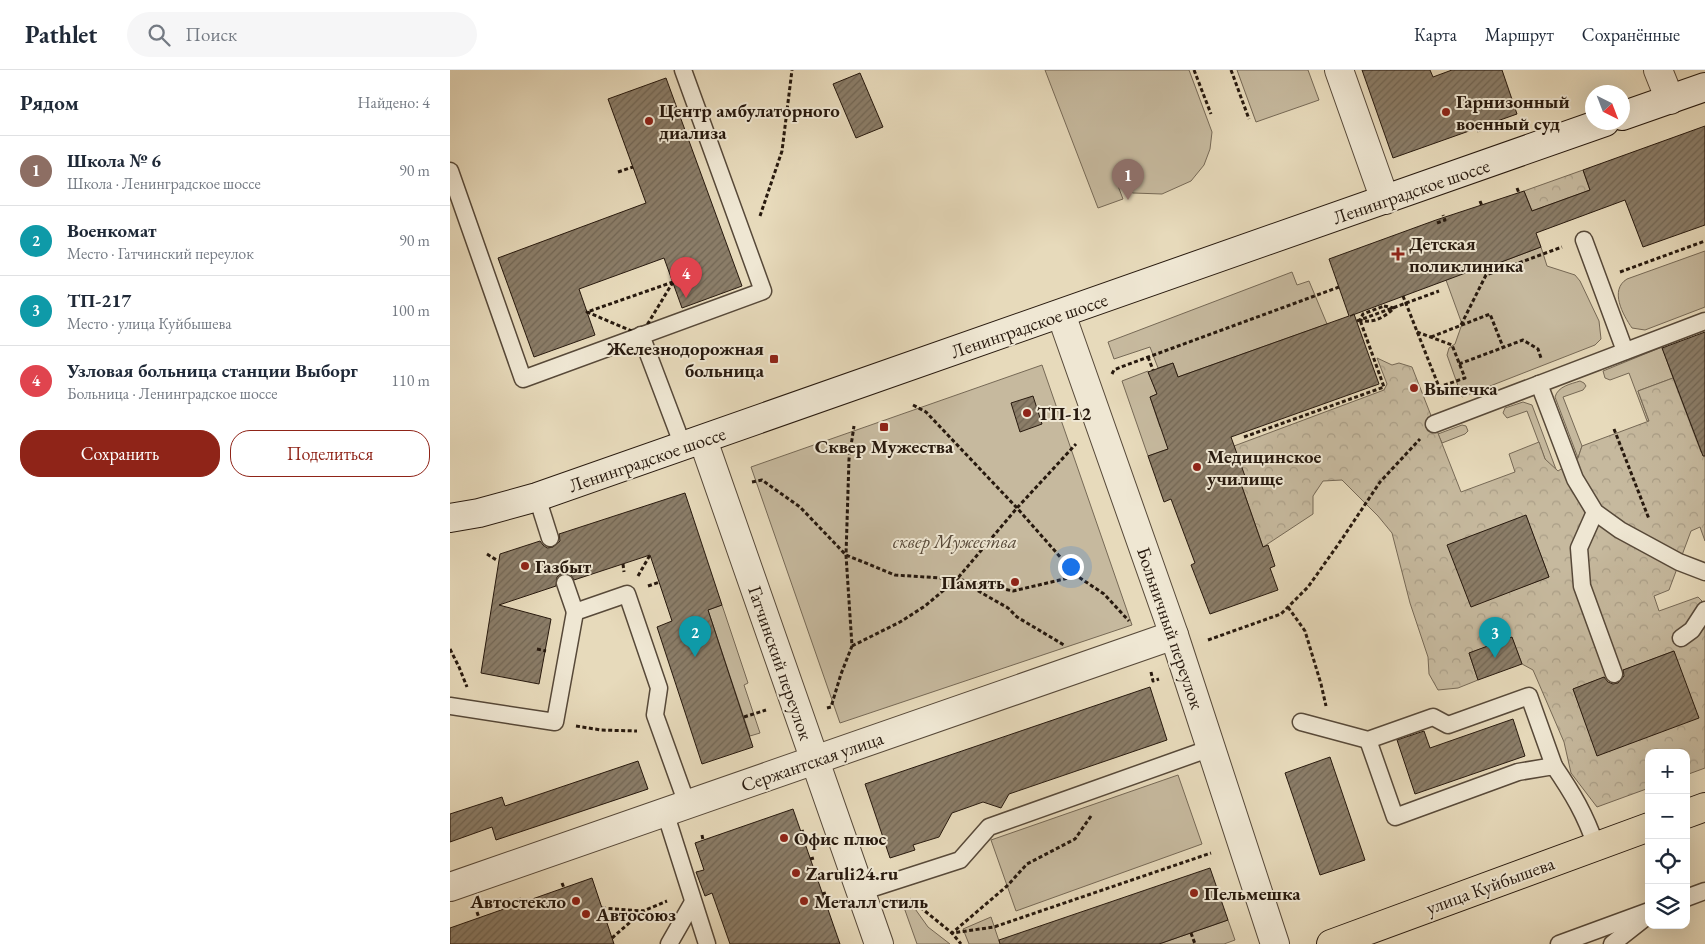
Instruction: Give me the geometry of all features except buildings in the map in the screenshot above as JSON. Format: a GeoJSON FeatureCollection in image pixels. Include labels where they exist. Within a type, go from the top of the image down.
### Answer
{"type":"FeatureCollection","features":[{"type":"Feature","properties":{"kind":"main road"},"geometry":{"type":"LineString","coordinates":[[1690,813],[1705,807]]}},
{"type":"Feature","properties":{"kind":"main road","name":"улица Куйбышева"},"geometry":{"type":"LineString","coordinates":[[1331,944],[1645,828]]}},
{"type":"Feature","properties":{"kind":"street"},"geometry":{"type":"LineString","coordinates":[[1339,70],[1385,200]]}},
{"type":"Feature","properties":{"kind":"street"},"geometry":{"type":"LineString","coordinates":[[1658,70],[1670,100]]}},
{"type":"Feature","properties":{"kind":"street"},"geometry":{"type":"LineString","coordinates":[[1630,113],[1705,87]]}},
{"type":"Feature","properties":{"kind":"street","name":"Ленинградское шоссе"},"geometry":{"type":"LineString","coordinates":[[450,518],[479,513],[537,497],[1585,129]]}},
{"type":"Feature","properties":{"kind":"street","name":"Больничный переулок"},"geometry":{"type":"LineString","coordinates":[[1061,314],[1174,635],[1275,944]]}},
{"type":"Feature","properties":{"kind":"street","name":"Гатчинский переулок"},"geometry":{"type":"LineString","coordinates":[[693,443],[815,760],[879,944]]}},
{"type":"Feature","properties":{"kind":"street","name":"Сержантская улица"},"geometry":{"type":"LineString","coordinates":[[450,888],[1174,635]]}},
{"type":"Feature","properties":{"kind":"lane"},"geometry":{"type":"LineString","coordinates":[[450,171],[523,378],[642,336],[763,290],[684,70]]}},
{"type":"Feature","properties":{"kind":"lane"},"geometry":{"type":"LineString","coordinates":[[1584,240],[1625,351]]}},
{"type":"Feature","properties":{"kind":"lane"},"geometry":{"type":"LineString","coordinates":[[1434,424],[1705,321]]}},
{"type":"Feature","properties":{"kind":"lane"},"geometry":{"type":"LineString","coordinates":[[642,336],[693,443]]}},
{"type":"Feature","properties":{"kind":"lane"},"geometry":{"type":"LineString","coordinates":[[1538,384],[1575,479],[1596,512],[1620,530],[1679,562],[1705,572]]}},
{"type":"Feature","properties":{"kind":"lane"},"geometry":{"type":"LineString","coordinates":[[537,497],[550,538]]}},
{"type":"Feature","properties":{"kind":"lane"},"geometry":{"type":"LineString","coordinates":[[1596,512],[1580,548],[1582,586],[1614,674]]}},
{"type":"Feature","properties":{"kind":"lane"},"geometry":{"type":"LineString","coordinates":[[450,706],[556,722],[575,612],[565,583]]}},
{"type":"Feature","properties":{"kind":"lane"},"geometry":{"type":"LineString","coordinates":[[575,612],[627,594],[659,688],[654,715],[666,747],[692,897],[707,944]]}},
{"type":"Feature","properties":{"kind":"lane"},"geometry":{"type":"LineString","coordinates":[[1681,638],[1692,630],[1705,610]]}},
{"type":"Feature","properties":{"kind":"lane"},"geometry":{"type":"LineString","coordinates":[[1301,722],[1368,740],[1433,717],[1448,725],[1529,696],[1554,766],[1573,793],[1586,818],[1596,846]]}},
{"type":"Feature","properties":{"kind":"lane"},"geometry":{"type":"LineString","coordinates":[[1368,740],[1395,816],[1518,772],[1554,766]]}},
{"type":"Feature","properties":{"kind":"lane"},"geometry":{"type":"LineString","coordinates":[[861,892],[960,860],[989,827],[1212,748]]}},
{"type":"Feature","properties":{"kind":"lane"},"geometry":{"type":"LineString","coordinates":[[1690,897],[1705,891]]}},
{"type":"Feature","properties":{"kind":"lane"},"geometry":{"type":"LineString","coordinates":[[669,944],[692,897]]}},
{"type":"Feature","properties":{"kind":"lane"},"geometry":{"type":"LineString","coordinates":[[1559,944],[1645,914]]}},
{"type":"Feature","properties":{"kind":"lane"},"geometry":{"type":"LineString","coordinates":[[1612,944],[1645,916]]}},
{"type":"Feature","properties":{"kind":"path"},"geometry":{"type":"LineString","coordinates":[[749,250],[782,151],[792,70]]}},
{"type":"Feature","properties":{"kind":"path"},"geometry":{"type":"LineString","coordinates":[[1194,70],[1211,114]]}},
{"type":"Feature","properties":{"kind":"path"},"geometry":{"type":"LineString","coordinates":[[1231,70],[1249,119]]}},
{"type":"Feature","properties":{"kind":"path"},"geometry":{"type":"LineString","coordinates":[[618,172],[633,167]]}},
{"type":"Feature","properties":{"kind":"path"},"geometry":{"type":"LineString","coordinates":[[1438,223],[1445,220],[1443,215]]}},
{"type":"Feature","properties":{"kind":"path"},"geometry":{"type":"LineString","coordinates":[[1462,325],[1486,275],[1584,240]]}},
{"type":"Feature","properties":{"kind":"path"},"geometry":{"type":"LineString","coordinates":[[1599,280],[1705,241]]}},
{"type":"Feature","properties":{"kind":"path"},"geometry":{"type":"LineString","coordinates":[[672,282],[655,313],[642,336],[587,312],[672,282]]}},
{"type":"Feature","properties":{"kind":"path"},"geometry":{"type":"LineString","coordinates":[[852,646],[900,622],[925,606],[957,579],[1017,508],[1075,446],[1114,370],[1339,287]]}},
{"type":"Feature","properties":{"kind":"path"},"geometry":{"type":"LineString","coordinates":[[1244,437],[1384,387],[1358,321],[1439,291]]}},
{"type":"Feature","properties":{"kind":"path"},"geometry":{"type":"LineString","coordinates":[[1403,296],[1452,418]]}},
{"type":"Feature","properties":{"kind":"path"},"geometry":{"type":"LineString","coordinates":[[1430,337],[1490,314],[1503,347]]}},
{"type":"Feature","properties":{"kind":"path"},"geometry":{"type":"LineString","coordinates":[[1417,332],[1452,345],[1464,378],[1439,387]]}},
{"type":"Feature","properties":{"kind":"path"},"geometry":{"type":"LineString","coordinates":[[1459,364],[1523,340],[1538,349]]}},
{"type":"Feature","properties":{"kind":"path"},"geometry":{"type":"LineString","coordinates":[[1148,357],[1153,370]]}},
{"type":"Feature","properties":{"kind":"path"},"geometry":{"type":"LineString","coordinates":[[913,405],[926,412],[1017,508],[1077,576],[1104,594],[1132,625]]}},
{"type":"Feature","properties":{"kind":"path"},"geometry":{"type":"LineString","coordinates":[[1208,640],[1281,614],[1308,587],[1380,482],[1434,424]]}},
{"type":"Feature","properties":{"kind":"path"},"geometry":{"type":"LineString","coordinates":[[831,707],[840,674],[852,646],[846,555],[850,459],[854,426]]}},
{"type":"Feature","properties":{"kind":"path"},"geometry":{"type":"LineString","coordinates":[[1614,429],[1662,553]]}},
{"type":"Feature","properties":{"kind":"path"},"geometry":{"type":"LineString","coordinates":[[752,482],[762,480],[800,507],[846,555],[895,575],[957,579],[1013,591],[1077,576]]}},
{"type":"Feature","properties":{"kind":"path"},"geometry":{"type":"LineString","coordinates":[[487,554],[498,561]]}},
{"type":"Feature","properties":{"kind":"path"},"geometry":{"type":"LineString","coordinates":[[957,579],[1008,608],[1017,617],[1048,634],[1091,663]]}},
{"type":"Feature","properties":{"kind":"path"},"geometry":{"type":"LineString","coordinates":[[1288,607],[1305,631],[1321,684],[1331,730]]}},
{"type":"Feature","properties":{"kind":"path"},"geometry":{"type":"LineString","coordinates":[[450,649],[467,688],[471,709]]}},
{"type":"Feature","properties":{"kind":"path"},"geometry":{"type":"LineString","coordinates":[[744,717],[766,710]]}},
{"type":"Feature","properties":{"kind":"path"},"geometry":{"type":"LineString","coordinates":[[556,722],[601,730],[640,732],[666,747]]}},
{"type":"Feature","properties":{"kind":"path"},"geometry":{"type":"LineString","coordinates":[[952,933],[1007,886],[1027,864],[1075,839],[1092,814],[1103,786]]}},
{"type":"Feature","properties":{"kind":"path"},"geometry":{"type":"LineString","coordinates":[[702,835],[704,840]]}},
{"type":"Feature","properties":{"kind":"path"},"geometry":{"type":"LineString","coordinates":[[952,933],[994,927],[1211,853]]}},
{"type":"Feature","properties":{"kind":"path"},"geometry":{"type":"LineString","coordinates":[[562,883],[564,888]]}},
{"type":"Feature","properties":{"kind":"path"},"geometry":{"type":"LineString","coordinates":[[890,883],[952,933],[961,944]]}},
{"type":"Feature","properties":{"kind":"path"},"geometry":{"type":"LineString","coordinates":[[602,908],[643,911],[692,897]]}},
{"type":"Feature","properties":{"kind":"path"},"geometry":{"type":"LineString","coordinates":[[519,898],[521,903]]}},
{"type":"Feature","properties":{"kind":"path"},"geometry":{"type":"LineString","coordinates":[[612,938],[643,911]]}},
{"type":"Feature","properties":{"kind":"path"},"geometry":{"type":"LineString","coordinates":[[477,912],[479,918]]}},
{"type":"Feature","properties":{"kind":"path"},"geometry":{"type":"LineString","coordinates":[[1191,933],[1195,944]]}},
{"type":"Feature","properties":{"kind":"green space"},"geometry":{"type":"Polygon","coordinates":[[[1045,70],[1189,70],[1212,132],[1210,149],[1204,165],[1191,181],[1162,194],[1133,193],[1118,186],[1123,199],[1098,208],[1045,70]]]}},
{"type":"Feature","properties":{"kind":"green space"},"geometry":{"type":"Polygon","coordinates":[[[1237,70],[1308,70],[1319,100],[1256,122],[1237,70]]]}},
{"type":"Feature","properties":{"kind":"green space"},"geometry":{"type":"Polygon","coordinates":[[[1583,170],[1590,190],[1532,211],[1524,191],[1583,170]]]}},
{"type":"Feature","properties":{"kind":"green space"},"geometry":{"type":"Polygon","coordinates":[[[1487,237],[1496,264],[1541,247],[1547,266],[1575,275],[1580,281],[1599,321],[1601,339],[1595,345],[1462,397],[1447,355],[1449,348],[1455,344],[1462,324],[1446,280],[1487,237]]]}},
{"type":"Feature","properties":{"kind":"green space"},"geometry":{"type":"Polygon","coordinates":[[[1705,251],[1705,307],[1645,330],[1632,328],[1619,303],[1619,289],[1622,284],[1627,279],[1705,251]]]}},
{"type":"Feature","properties":{"kind":"green space"},"geometry":{"type":"Polygon","coordinates":[[[1292,272],[1297,285],[1309,281],[1327,324],[1178,377],[1173,363],[1158,368],[1150,347],[1114,359],[1108,342],[1292,272]]]}},
{"type":"Feature","properties":{"kind":"green space"},"geometry":{"type":"Polygon","coordinates":[[[1662,347],[1673,378],[1638,391],[1649,421],[1647,421],[1629,373],[1610,380],[1605,378],[1603,371],[1662,347]]]}},
{"type":"Feature","properties":{"kind":"green space"},"geometry":{"type":"Polygon","coordinates":[[[1377,358],[1392,365],[1399,363],[1412,367],[1461,492],[1515,472],[1509,454],[1539,442],[1545,459],[1558,471],[1578,458],[1582,446],[1649,421],[1638,391],[1673,378],[1701,452],[1705,450],[1705,541],[1700,527],[1691,531],[1669,590],[1654,596],[1659,611],[1698,597],[1702,601],[1689,624],[1684,644],[1700,633],[1705,627],[1705,768],[1690,774],[1690,749],[1645,749],[1645,789],[1597,807],[1571,773],[1564,742],[1533,670],[1522,664],[1512,638],[1469,653],[1478,680],[1458,688],[1438,690],[1429,674],[1428,657],[1410,603],[1392,533],[1342,480],[1323,481],[1313,496],[1313,514],[1263,547],[1240,481],[1234,446],[1384,390],[1387,384],[1377,358]],[[1526,516],[1448,545],[1471,606],[1549,577],[1526,516]],[[1674,651],[1573,689],[1598,755],[1674,651]]]}},
{"type":"Feature","properties":{"kind":"green space","name":"сквер Мужества"},"geometry":{"type":"Polygon","coordinates":[[[1042,365],[1132,625],[840,723],[751,467],[1042,365]]]}},
{"type":"Feature","properties":{"kind":"green space"},"geometry":{"type":"Polygon","coordinates":[[[1148,371],[1157,394],[1150,397],[1160,427],[1194,440],[1148,456],[1122,381],[1148,371]]]}},
{"type":"Feature","properties":{"kind":"green space"},"geometry":{"type":"Polygon","coordinates":[[[1580,381],[1586,386],[1583,390],[1563,397],[1582,446],[1578,458],[1555,397],[1562,388],[1580,381]]]}},
{"type":"Feature","properties":{"kind":"green space"},"geometry":{"type":"Polygon","coordinates":[[[1523,402],[1532,405],[1557,472],[1545,459],[1527,411],[1507,418],[1503,413],[1505,408],[1523,402]]]}},
{"type":"Feature","properties":{"kind":"green space"},"geometry":{"type":"Polygon","coordinates":[[[1462,425],[1466,426],[1468,431],[1465,434],[1442,443],[1438,434],[1462,425]]]}},
{"type":"Feature","properties":{"kind":"green space"},"geometry":{"type":"Polygon","coordinates":[[[722,605],[748,683],[744,685],[760,733],[750,736],[708,610],[722,605]]]}},
{"type":"Feature","properties":{"kind":"green space"},"geometry":{"type":"Polygon","coordinates":[[[1178,775],[1202,844],[1016,911],[991,840],[1178,775]]]}},
{"type":"Feature","properties":{"kind":"green space"},"geometry":{"type":"Polygon","coordinates":[[[901,899],[913,906],[928,927],[950,944],[917,944],[901,899]]]}},
{"type":"Feature","properties":{"kind":"green space"},"geometry":{"type":"Polygon","coordinates":[[[991,917],[1000,944],[969,944],[963,929],[991,917]]]}},
{"type":"Feature","properties":{"kind":"green space"},"geometry":{"type":"Polygon","coordinates":[[[1228,920],[1235,940],[1224,944],[1159,944],[1228,920]]]}},
{"type":"Feature","properties":{"kind":"place","name":"Гарнизонный военный суд"},"geometry":{"type":"Point","coordinates":[1446,112]}},
{"type":"Feature","properties":{"kind":"place","name":"Центр амбулаторного диализа"},"geometry":{"type":"Point","coordinates":[649,121]}},
{"type":"Feature","properties":{"kind":"place","name":"Школа № 6"},"geometry":{"type":"Point","coordinates":[1128,200]}},
{"type":"Feature","properties":{"kind":"place","name":"Детская поликлиника"},"geometry":{"type":"Point","coordinates":[1398,254]}},
{"type":"Feature","properties":{"kind":"place","name":"Узловая больница станции Выборг"},"geometry":{"type":"Point","coordinates":[686,298]}},
{"type":"Feature","properties":{"kind":"place","name":"Железнодорожная больница"},"geometry":{"type":"Point","coordinates":[774,359]}},
{"type":"Feature","properties":{"kind":"place","name":"Выпечка"},"geometry":{"type":"Point","coordinates":[1414,388]}},
{"type":"Feature","properties":{"kind":"place","name":"ТП-12"},"geometry":{"type":"Point","coordinates":[1027,413]}},
{"type":"Feature","properties":{"kind":"place","name":"Сквер Мужества"},"geometry":{"type":"Point","coordinates":[884,427]}},
{"type":"Feature","properties":{"kind":"place","name":"Медицинское училище"},"geometry":{"type":"Point","coordinates":[1197,467]}},
{"type":"Feature","properties":{"kind":"place","name":"Газбыт"},"geometry":{"type":"Point","coordinates":[525,566]}},
{"type":"Feature","properties":{"kind":"place","name":"Память"},"geometry":{"type":"Point","coordinates":[1015,582]}},
{"type":"Feature","properties":{"kind":"place","name":"Военкомат"},"geometry":{"type":"Point","coordinates":[695,657]}},
{"type":"Feature","properties":{"kind":"place","name":"ТП-217"},"geometry":{"type":"Point","coordinates":[1495,658]}},
{"type":"Feature","properties":{"kind":"place","name":"Офис плюс"},"geometry":{"type":"Point","coordinates":[784,838]}},
{"type":"Feature","properties":{"kind":"place","name":"Zaruli24.ru"},"geometry":{"type":"Point","coordinates":[796,873]}},
{"type":"Feature","properties":{"kind":"place","name":"Пельмешка"},"geometry":{"type":"Point","coordinates":[1194,893]}},
{"type":"Feature","properties":{"kind":"place","name":"Автостекло"},"geometry":{"type":"Point","coordinates":[576,901]}},
{"type":"Feature","properties":{"kind":"place","name":"Металл стиль"},"geometry":{"type":"Point","coordinates":[804,901]}},
{"type":"Feature","properties":{"kind":"place","name":"Автосоюз"},"geometry":{"type":"Point","coordinates":[586,914]}}]}
